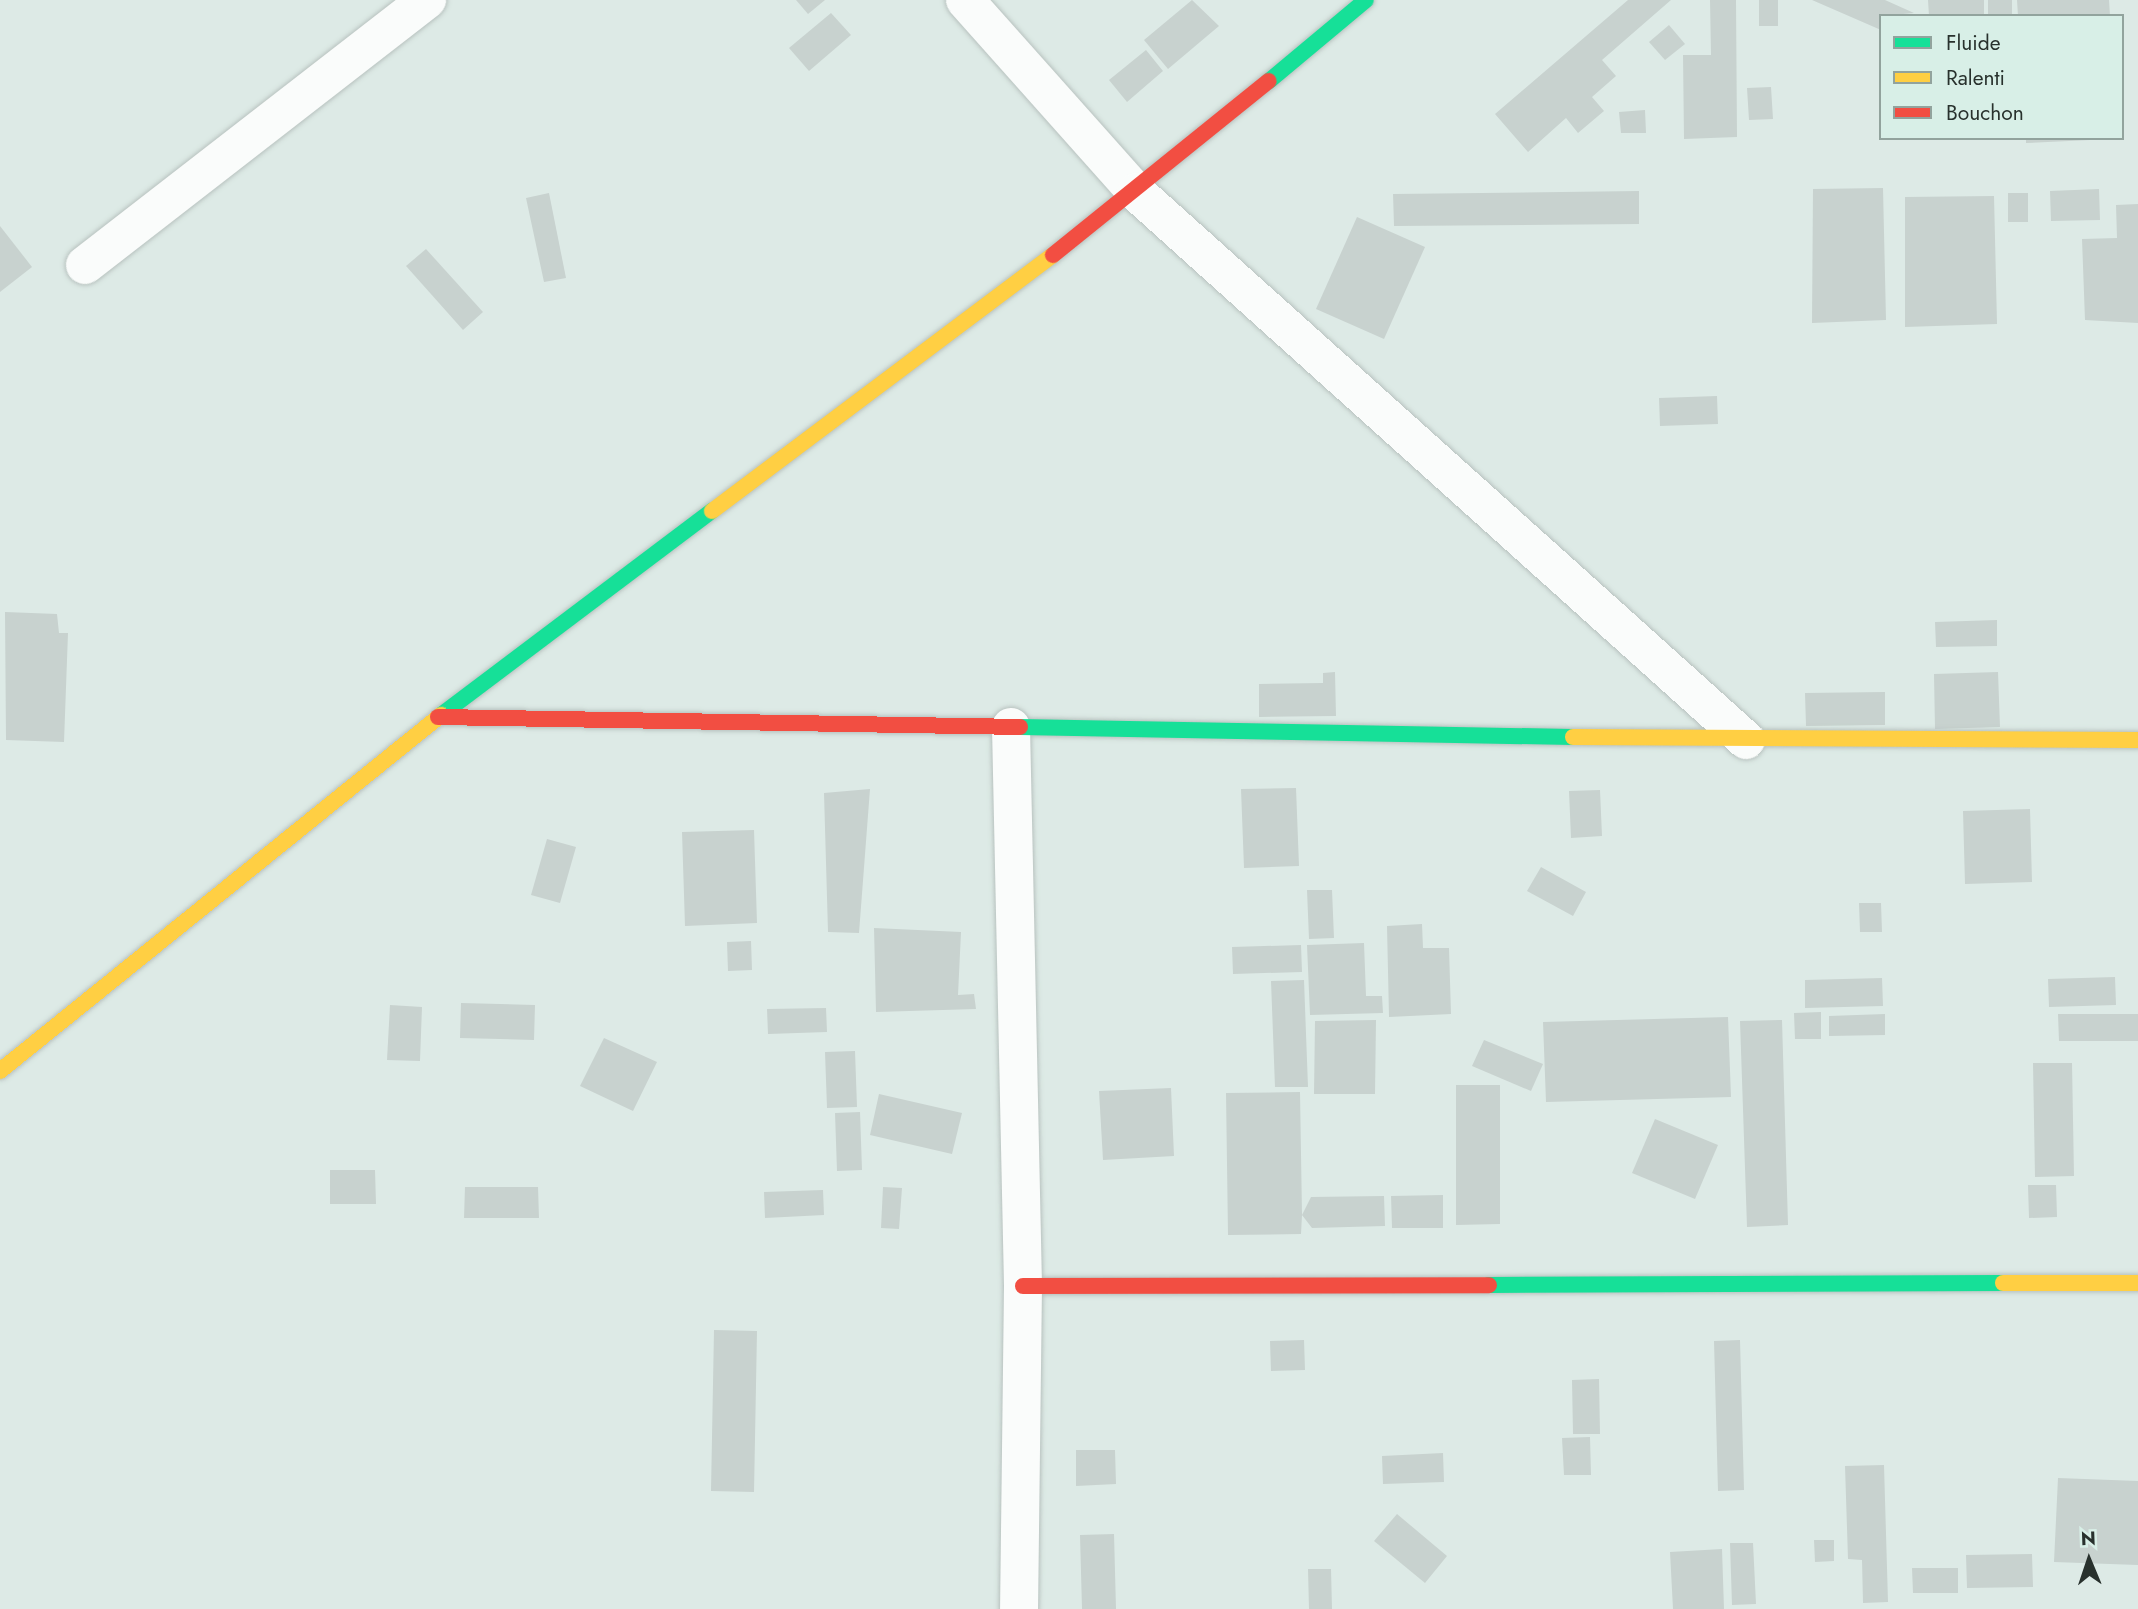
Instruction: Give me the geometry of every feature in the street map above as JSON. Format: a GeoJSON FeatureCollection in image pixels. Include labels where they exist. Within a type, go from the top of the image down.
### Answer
{"type":"FeatureCollection","features":[{"type":"Feature","properties":{"kind":"street"},"geometry":{"type":"LineString","coordinates":[[85,265],[427,0]]}},
{"type":"Feature","properties":{"kind":"street"},"geometry":{"type":"LineString","coordinates":[[965,0],[1136,192],[1746,740]]}},
{"type":"Feature","properties":{"kind":"street"},"geometry":{"type":"LineString","coordinates":[[0,1071],[438,717],[1136,192],[1366,0]]}},
{"type":"Feature","properties":{"kind":"street"},"geometry":{"type":"LineString","coordinates":[[438,717],[1746,740],[2138,740]]}},
{"type":"Feature","properties":{"kind":"street"},"geometry":{"type":"LineString","coordinates":[[1011,727],[1023,1286],[1019,1609]]}},
{"type":"Feature","properties":{"kind":"street"},"geometry":{"type":"LineString","coordinates":[[1023,1286],[2138,1283]]}},
{"type":"Feature","properties":{"kind":"building"},"geometry":{"type":"Polygon","coordinates":[[[796,0],[825,0],[808,14],[796,0]]]}},
{"type":"Feature","properties":{"kind":"building"},"geometry":{"type":"Polygon","coordinates":[[[1192,0],[1219,26],[1168,69],[1144,40],[1192,0]]]}},
{"type":"Feature","properties":{"kind":"building"},"geometry":{"type":"Polygon","coordinates":[[[1628,0],[1671,0],[1602,60],[1616,76],[1592,97],[1604,111],[1578,133],[1566,118],[1528,152],[1495,114],[1628,0]]]}},
{"type":"Feature","properties":{"kind":"building"},"geometry":{"type":"Polygon","coordinates":[[[1710,0],[1736,0],[1737,137],[1684,139],[1683,55],[1711,55],[1710,0]]]}},
{"type":"Feature","properties":{"kind":"building"},"geometry":{"type":"Polygon","coordinates":[[[1759,0],[1778,0],[1778,26],[1759,26],[1759,0]]]}},
{"type":"Feature","properties":{"kind":"building"},"geometry":{"type":"Polygon","coordinates":[[[1812,0],[1885,0],[1914,13],[1879,14],[1879,29],[1812,0]]]}},
{"type":"Feature","properties":{"kind":"building"},"geometry":{"type":"Polygon","coordinates":[[[1928,0],[1984,0],[1984,14],[1929,14],[1928,0]]]}},
{"type":"Feature","properties":{"kind":"building"},"geometry":{"type":"Polygon","coordinates":[[[1988,0],[2012,0],[2012,14],[1988,14],[1988,0]]]}},
{"type":"Feature","properties":{"kind":"building"},"geometry":{"type":"Polygon","coordinates":[[[2017,0],[2109,0],[2110,14],[2018,14],[2017,0]]]}},
{"type":"Feature","properties":{"kind":"building"},"geometry":{"type":"Polygon","coordinates":[[[831,13],[851,35],[809,71],[789,48],[831,13]]]}},
{"type":"Feature","properties":{"kind":"building"},"geometry":{"type":"Polygon","coordinates":[[[1669,25],[1685,44],[1665,60],[1649,42],[1669,25]]]}},
{"type":"Feature","properties":{"kind":"building"},"geometry":{"type":"Polygon","coordinates":[[[1146,50],[1163,71],[1127,102],[1109,80],[1146,50]]]}},
{"type":"Feature","properties":{"kind":"building"},"geometry":{"type":"Polygon","coordinates":[[[1771,87],[1773,119],[1749,120],[1747,88],[1771,87]]]}},
{"type":"Feature","properties":{"kind":"building"},"geometry":{"type":"Polygon","coordinates":[[[1645,110],[1646,133],[1621,133],[1619,112],[1645,110]]]}},
{"type":"Feature","properties":{"kind":"building"},"geometry":{"type":"Polygon","coordinates":[[[2026,140],[2090,140],[2026,143],[2026,140]]]}},
{"type":"Feature","properties":{"kind":"building"},"geometry":{"type":"Polygon","coordinates":[[[1883,188],[1886,320],[1812,323],[1813,189],[1883,188]]]}},
{"type":"Feature","properties":{"kind":"building"},"geometry":{"type":"Polygon","coordinates":[[[2099,189],[2100,220],[2051,221],[2050,191],[2099,189]]]}},
{"type":"Feature","properties":{"kind":"building"},"geometry":{"type":"Polygon","coordinates":[[[1639,191],[1639,224],[1394,226],[1393,194],[1639,191]]]}},
{"type":"Feature","properties":{"kind":"building"},"geometry":{"type":"Polygon","coordinates":[[[549,193],[566,278],[544,282],[526,198],[549,193]]]}},
{"type":"Feature","properties":{"kind":"building"},"geometry":{"type":"Polygon","coordinates":[[[2008,193],[2028,193],[2028,222],[2008,222],[2008,193]]]}},
{"type":"Feature","properties":{"kind":"building"},"geometry":{"type":"Polygon","coordinates":[[[1994,196],[1997,324],[1905,327],[1905,197],[1994,196]]]}},
{"type":"Feature","properties":{"kind":"building"},"geometry":{"type":"Polygon","coordinates":[[[2138,204],[2138,323],[2085,320],[2082,239],[2117,238],[2116,205],[2138,204]]]}},
{"type":"Feature","properties":{"kind":"building"},"geometry":{"type":"Polygon","coordinates":[[[1357,217],[1425,247],[1384,339],[1316,309],[1357,217]]]}},
{"type":"Feature","properties":{"kind":"building"},"geometry":{"type":"Polygon","coordinates":[[[0,226],[32,267],[0,292],[0,226]]]}},
{"type":"Feature","properties":{"kind":"building"},"geometry":{"type":"Polygon","coordinates":[[[426,249],[483,312],[463,330],[406,266],[426,249]]]}},
{"type":"Feature","properties":{"kind":"building"},"geometry":{"type":"Polygon","coordinates":[[[1717,396],[1718,424],[1660,426],[1659,398],[1717,396]]]}},
{"type":"Feature","properties":{"kind":"building"},"geometry":{"type":"Polygon","coordinates":[[[5,612],[57,614],[59,633],[68,633],[64,742],[6,740],[5,612]]]}},
{"type":"Feature","properties":{"kind":"building"},"geometry":{"type":"Polygon","coordinates":[[[1997,620],[1997,646],[1936,647],[1935,622],[1997,620]]]}},
{"type":"Feature","properties":{"kind":"building"},"geometry":{"type":"Polygon","coordinates":[[[1335,672],[1336,716],[1259,717],[1259,684],[1323,683],[1323,673],[1335,672]]]}},
{"type":"Feature","properties":{"kind":"building"},"geometry":{"type":"Polygon","coordinates":[[[1998,672],[2000,727],[1935,729],[1934,674],[1998,672]]]}},
{"type":"Feature","properties":{"kind":"building"},"geometry":{"type":"Polygon","coordinates":[[[1885,692],[1885,725],[1806,726],[1805,693],[1885,692]]]}},
{"type":"Feature","properties":{"kind":"building"},"geometry":{"type":"Polygon","coordinates":[[[1296,788],[1299,866],[1244,868],[1241,789],[1296,788]]]}},
{"type":"Feature","properties":{"kind":"building"},"geometry":{"type":"Polygon","coordinates":[[[870,789],[859,933],[828,932],[824,793],[870,789]]]}},
{"type":"Feature","properties":{"kind":"building"},"geometry":{"type":"Polygon","coordinates":[[[1600,790],[1602,836],[1571,838],[1569,791],[1600,790]]]}},
{"type":"Feature","properties":{"kind":"building"},"geometry":{"type":"Polygon","coordinates":[[[2030,809],[2032,882],[1965,884],[1963,811],[2030,809]]]}},
{"type":"Feature","properties":{"kind":"building"},"geometry":{"type":"Polygon","coordinates":[[[754,830],[757,923],[685,926],[682,832],[754,830]]]}},
{"type":"Feature","properties":{"kind":"building"},"geometry":{"type":"Polygon","coordinates":[[[547,839],[576,847],[560,903],[531,895],[547,839]]]}},
{"type":"Feature","properties":{"kind":"building"},"geometry":{"type":"Polygon","coordinates":[[[1541,867],[1586,892],[1573,916],[1527,891],[1541,867]]]}},
{"type":"Feature","properties":{"kind":"building"},"geometry":{"type":"Polygon","coordinates":[[[1307,890],[1332,890],[1334,938],[1309,939],[1307,890]]]}},
{"type":"Feature","properties":{"kind":"building"},"geometry":{"type":"Polygon","coordinates":[[[1859,903],[1881,903],[1882,932],[1860,932],[1859,903]]]}},
{"type":"Feature","properties":{"kind":"building"},"geometry":{"type":"Polygon","coordinates":[[[1422,924],[1423,948],[1449,948],[1451,1014],[1389,1017],[1387,926],[1422,924]]]}},
{"type":"Feature","properties":{"kind":"building"},"geometry":{"type":"Polygon","coordinates":[[[874,928],[961,932],[958,995],[974,994],[976,1009],[876,1012],[874,928]]]}},
{"type":"Feature","properties":{"kind":"building"},"geometry":{"type":"Polygon","coordinates":[[[751,941],[752,970],[728,971],[727,942],[751,941]]]}},
{"type":"Feature","properties":{"kind":"building"},"geometry":{"type":"Polygon","coordinates":[[[1364,943],[1366,996],[1382,996],[1383,1013],[1310,1015],[1307,945],[1364,943]]]}},
{"type":"Feature","properties":{"kind":"building"},"geometry":{"type":"Polygon","coordinates":[[[1301,945],[1302,972],[1233,974],[1232,947],[1301,945]]]}},
{"type":"Feature","properties":{"kind":"building"},"geometry":{"type":"Polygon","coordinates":[[[2115,977],[2116,1005],[2049,1007],[2048,979],[2115,977]]]}},
{"type":"Feature","properties":{"kind":"building"},"geometry":{"type":"Polygon","coordinates":[[[1882,978],[1883,1006],[1805,1008],[1805,980],[1882,978]]]}},
{"type":"Feature","properties":{"kind":"building"},"geometry":{"type":"Polygon","coordinates":[[[1304,980],[1308,1087],[1275,1087],[1271,981],[1304,980]]]}},
{"type":"Feature","properties":{"kind":"building"},"geometry":{"type":"Polygon","coordinates":[[[461,1003],[535,1005],[534,1040],[460,1038],[461,1003]]]}},
{"type":"Feature","properties":{"kind":"building"},"geometry":{"type":"Polygon","coordinates":[[[390,1005],[422,1007],[420,1061],[387,1060],[390,1005]]]}},
{"type":"Feature","properties":{"kind":"building"},"geometry":{"type":"Polygon","coordinates":[[[826,1008],[827,1032],[768,1034],[767,1009],[826,1008]]]}},
{"type":"Feature","properties":{"kind":"building"},"geometry":{"type":"Polygon","coordinates":[[[1821,1012],[1821,1039],[1795,1039],[1794,1013],[1821,1012]]]}},
{"type":"Feature","properties":{"kind":"building"},"geometry":{"type":"Polygon","coordinates":[[[1885,1014],[1885,1035],[1829,1036],[1829,1016],[1885,1014]]]}},
{"type":"Feature","properties":{"kind":"building"},"geometry":{"type":"Polygon","coordinates":[[[2058,1014],[2138,1014],[2138,1041],[2059,1041],[2058,1014]]]}},
{"type":"Feature","properties":{"kind":"building"},"geometry":{"type":"Polygon","coordinates":[[[1728,1017],[1731,1097],[1546,1102],[1543,1022],[1728,1017]]]}},
{"type":"Feature","properties":{"kind":"building"},"geometry":{"type":"Polygon","coordinates":[[[1376,1020],[1375,1094],[1314,1094],[1315,1021],[1376,1020]]]}},
{"type":"Feature","properties":{"kind":"building"},"geometry":{"type":"Polygon","coordinates":[[[1782,1020],[1788,1225],[1747,1227],[1740,1021],[1782,1020]]]}},
{"type":"Feature","properties":{"kind":"building"},"geometry":{"type":"Polygon","coordinates":[[[604,1038],[657,1062],[633,1111],[580,1086],[604,1038]]]}},
{"type":"Feature","properties":{"kind":"building"},"geometry":{"type":"Polygon","coordinates":[[[1484,1040],[1543,1064],[1531,1091],[1472,1066],[1484,1040]]]}},
{"type":"Feature","properties":{"kind":"building"},"geometry":{"type":"Polygon","coordinates":[[[855,1051],[857,1107],[827,1108],[825,1052],[855,1051]]]}},
{"type":"Feature","properties":{"kind":"building"},"geometry":{"type":"Polygon","coordinates":[[[2033,1063],[2072,1063],[2074,1176],[2035,1177],[2033,1063]]]}},
{"type":"Feature","properties":{"kind":"building"},"geometry":{"type":"Polygon","coordinates":[[[1456,1085],[1500,1085],[1500,1224],[1456,1225],[1456,1085]]]}},
{"type":"Feature","properties":{"kind":"building"},"geometry":{"type":"Polygon","coordinates":[[[1171,1088],[1174,1156],[1103,1160],[1099,1091],[1171,1088]]]}},
{"type":"Feature","properties":{"kind":"building"},"geometry":{"type":"Polygon","coordinates":[[[1300,1092],[1301,1234],[1228,1235],[1226,1093],[1300,1092]]]}},
{"type":"Feature","properties":{"kind":"building"},"geometry":{"type":"Polygon","coordinates":[[[879,1094],[962,1113],[952,1154],[870,1135],[879,1094]]]}},
{"type":"Feature","properties":{"kind":"building"},"geometry":{"type":"Polygon","coordinates":[[[860,1112],[862,1170],[837,1171],[835,1113],[860,1112]]]}},
{"type":"Feature","properties":{"kind":"building"},"geometry":{"type":"Polygon","coordinates":[[[1655,1119],[1718,1145],[1695,1199],[1632,1173],[1655,1119]]]}},
{"type":"Feature","properties":{"kind":"building"},"geometry":{"type":"Polygon","coordinates":[[[330,1170],[375,1170],[376,1204],[330,1204],[330,1170]]]}},
{"type":"Feature","properties":{"kind":"building"},"geometry":{"type":"Polygon","coordinates":[[[2028,1185],[2056,1185],[2057,1217],[2029,1218],[2028,1185]]]}},
{"type":"Feature","properties":{"kind":"building"},"geometry":{"type":"Polygon","coordinates":[[[465,1187],[538,1187],[539,1218],[464,1218],[465,1187]]]}},
{"type":"Feature","properties":{"kind":"building"},"geometry":{"type":"Polygon","coordinates":[[[883,1187],[902,1188],[899,1229],[881,1228],[883,1187]]]}},
{"type":"Feature","properties":{"kind":"building"},"geometry":{"type":"Polygon","coordinates":[[[823,1190],[824,1215],[765,1218],[764,1192],[823,1190]]]}},
{"type":"Feature","properties":{"kind":"building"},"geometry":{"type":"Polygon","coordinates":[[[1443,1195],[1443,1228],[1392,1228],[1391,1196],[1443,1195]]]}},
{"type":"Feature","properties":{"kind":"building"},"geometry":{"type":"Polygon","coordinates":[[[1384,1196],[1385,1226],[1312,1228],[1302,1215],[1311,1197],[1384,1196]]]}},
{"type":"Feature","properties":{"kind":"building"},"geometry":{"type":"Polygon","coordinates":[[[714,1330],[757,1331],[754,1492],[711,1491],[714,1330]]]}},
{"type":"Feature","properties":{"kind":"building"},"geometry":{"type":"Polygon","coordinates":[[[1304,1340],[1305,1370],[1271,1371],[1270,1341],[1304,1340]]]}},
{"type":"Feature","properties":{"kind":"building"},"geometry":{"type":"Polygon","coordinates":[[[1740,1340],[1744,1490],[1718,1491],[1714,1341],[1740,1340]]]}},
{"type":"Feature","properties":{"kind":"building"},"geometry":{"type":"Polygon","coordinates":[[[1599,1379],[1600,1434],[1573,1434],[1572,1380],[1599,1379]]]}},
{"type":"Feature","properties":{"kind":"building"},"geometry":{"type":"Polygon","coordinates":[[[1590,1437],[1591,1475],[1564,1475],[1562,1438],[1590,1437]]]}},
{"type":"Feature","properties":{"kind":"building"},"geometry":{"type":"Polygon","coordinates":[[[1076,1450],[1115,1450],[1116,1484],[1076,1486],[1076,1450]]]}},
{"type":"Feature","properties":{"kind":"building"},"geometry":{"type":"Polygon","coordinates":[[[1443,1453],[1444,1482],[1383,1484],[1382,1456],[1443,1453]]]}},
{"type":"Feature","properties":{"kind":"building"},"geometry":{"type":"Polygon","coordinates":[[[1884,1465],[1888,1602],[1863,1603],[1862,1560],[1848,1559],[1845,1466],[1884,1465]]]}},
{"type":"Feature","properties":{"kind":"building"},"geometry":{"type":"Polygon","coordinates":[[[2058,1478],[2138,1481],[2138,1565],[2054,1562],[2058,1478]]]}},
{"type":"Feature","properties":{"kind":"building"},"geometry":{"type":"Polygon","coordinates":[[[1397,1514],[1447,1556],[1425,1583],[1374,1541],[1397,1514]]]}},
{"type":"Feature","properties":{"kind":"building"},"geometry":{"type":"Polygon","coordinates":[[[1114,1534],[1116,1609],[1082,1609],[1080,1535],[1114,1534]]]}},
{"type":"Feature","properties":{"kind":"building"},"geometry":{"type":"Polygon","coordinates":[[[1814,1540],[1834,1540],[1834,1561],[1815,1562],[1814,1540]]]}},
{"type":"Feature","properties":{"kind":"building"},"geometry":{"type":"Polygon","coordinates":[[[1730,1543],[1753,1543],[1756,1604],[1732,1605],[1730,1543]]]}},
{"type":"Feature","properties":{"kind":"building"},"geometry":{"type":"Polygon","coordinates":[[[1722,1549],[1724,1609],[1673,1609],[1670,1552],[1722,1549]]]}},
{"type":"Feature","properties":{"kind":"building"},"geometry":{"type":"Polygon","coordinates":[[[2032,1554],[2033,1587],[1967,1588],[1966,1555],[2032,1554]]]}},
{"type":"Feature","properties":{"kind":"building"},"geometry":{"type":"Polygon","coordinates":[[[1912,1568],[1958,1568],[1958,1593],[1913,1593],[1912,1568]]]}},
{"type":"Feature","properties":{"kind":"building"},"geometry":{"type":"Polygon","coordinates":[[[1308,1569],[1331,1569],[1332,1609],[1309,1609],[1308,1569]]]}},
{"type":"Feature","properties":{"kind":"traffic: fast"},"geometry":{"type":"LineString","coordinates":[[1269,81],[1366,0]]}},
{"type":"Feature","properties":{"kind":"traffic: fast"},"geometry":{"type":"LineString","coordinates":[[441,715],[712,511]]}},
{"type":"Feature","properties":{"kind":"traffic: fast"},"geometry":{"type":"LineString","coordinates":[[1020,727],[1573,737]]}},
{"type":"Feature","properties":{"kind":"traffic: fast"},"geometry":{"type":"LineString","coordinates":[[1489,1285],[2003,1283]]}},
{"type":"Feature","properties":{"kind":"traffic: slow"},"geometry":{"type":"LineString","coordinates":[[712,511],[1053,255]]}},
{"type":"Feature","properties":{"kind":"traffic: slow"},"geometry":{"type":"LineString","coordinates":[[0,1071],[441,715]]}},
{"type":"Feature","properties":{"kind":"traffic: slow"},"geometry":{"type":"LineString","coordinates":[[1573,737],[2138,740]]}},
{"type":"Feature","properties":{"kind":"traffic: slow"},"geometry":{"type":"LineString","coordinates":[[2003,1283],[2138,1283]]}},
{"type":"Feature","properties":{"kind":"traffic: jam"},"geometry":{"type":"LineString","coordinates":[[1053,255],[1269,81]]}},
{"type":"Feature","properties":{"kind":"traffic: jam"},"geometry":{"type":"LineString","coordinates":[[438,717],[1020,727]]}},
{"type":"Feature","properties":{"kind":"traffic: jam"},"geometry":{"type":"LineString","coordinates":[[1023,1286],[1489,1285]]}}]}
